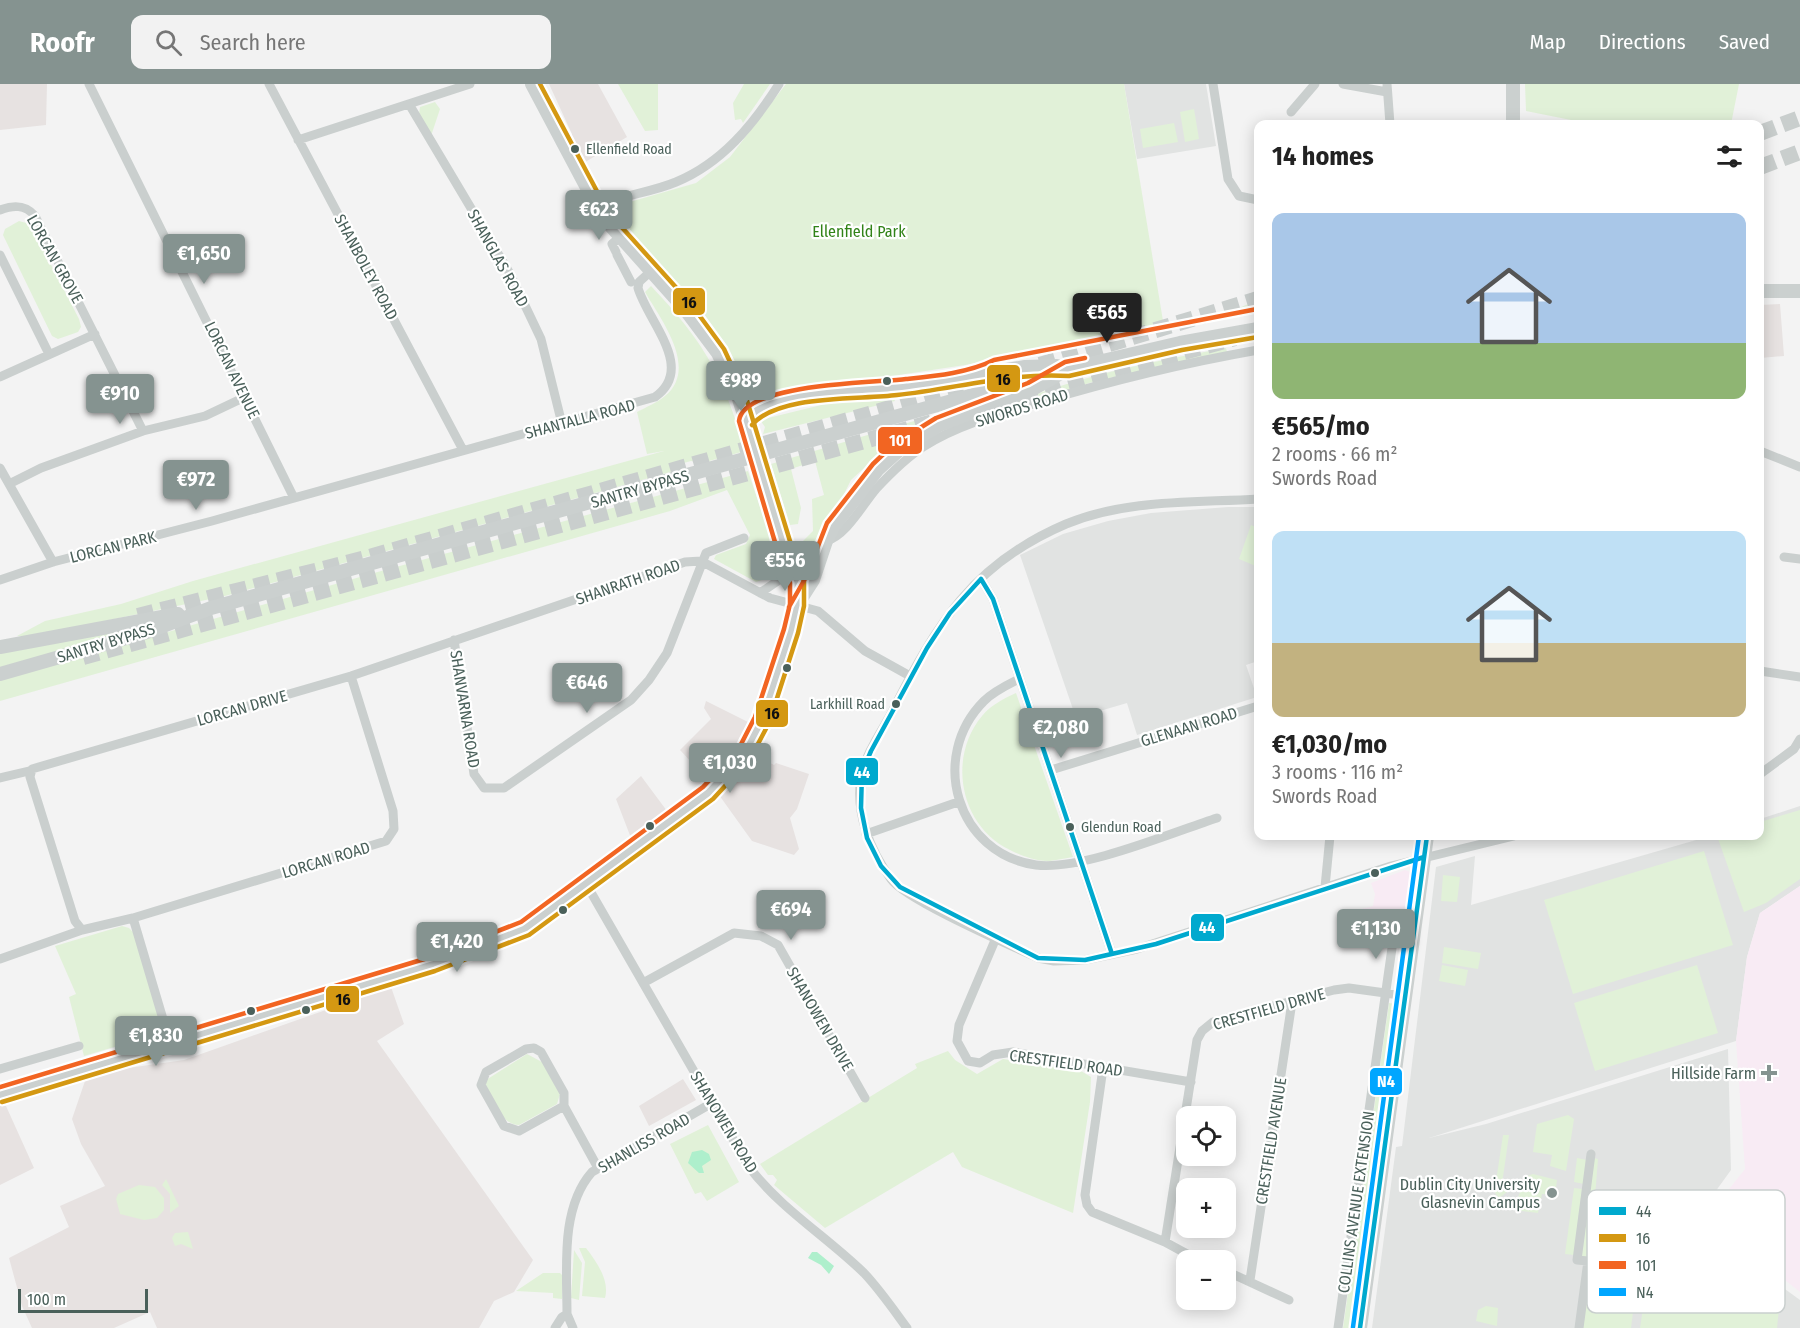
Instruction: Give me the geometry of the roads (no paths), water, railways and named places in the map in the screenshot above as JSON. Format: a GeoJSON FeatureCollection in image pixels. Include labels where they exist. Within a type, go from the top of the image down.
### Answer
{"type":"FeatureCollection","features":[{"type":"Feature","properties":{"kind":"main road"},"geometry":{"type":"LineString","coordinates":[[532,84],[618,252],[634,255],[700,327],[718,353],[746,420],[790,567],[797,581],[796,605]]}},
{"type":"Feature","properties":{"kind":"main road"},"geometry":{"type":"LineString","coordinates":[[1513,84],[1513,120]]}},
{"type":"Feature","properties":{"kind":"main road"},"geometry":{"type":"LineString","coordinates":[[1764,291],[1800,291]]}},
{"type":"Feature","properties":{"kind":"main road","name":"SWORDS ROAD"},"geometry":{"type":"LineString","coordinates":[[0,1095],[171,1046],[433,964],[510,936],[535,922],[585,882],[708,793],[744,754],[762,720],[791,632],[796,605],[813,580],[833,527],[878,469],[899,450],[939,425],[1031,390],[1068,369],[1180,343],[1254,330]]}},
{"type":"Feature","properties":{"kind":"main road","name":"SWORDS ROAD"},"geometry":{"type":"LineString","coordinates":[[746,420],[759,408],[806,396],[897,388],[1025,367],[1055,366],[1068,369]]}},
{"type":"Feature","properties":{"kind":"main road","name":"SANTRY BYPASS"},"geometry":{"type":"LineString","coordinates":[[0,674],[147,632],[211,608],[962,396],[1068,369]]}},
{"type":"Feature","properties":{"kind":"main road"},"geometry":{"type":"LineString","coordinates":[[732,382],[750,399],[770,405]]}},
{"type":"Feature","properties":{"kind":"main road","name":"SANTRY BYPASS"},"geometry":{"type":"LineString","coordinates":[[0,647],[211,608]]}},
{"type":"Feature","properties":{"kind":"main road","name":"COLLINS AVENUE EXTENSION"},"geometry":{"type":"LineString","coordinates":[[1360,1328],[1426,840]]}},
{"type":"Feature","properties":{"kind":"street","name":"LORCAN AVENUE"},"geometry":{"type":"LineString","coordinates":[[89,84],[293,496]]}},
{"type":"Feature","properties":{"kind":"street","name":"SHANBOLEY ROAD"},"geometry":{"type":"LineString","coordinates":[[269,84],[463,450]]}},
{"type":"Feature","properties":{"kind":"street"},"geometry":{"type":"LineString","coordinates":[[298,140],[470,84]]}},
{"type":"Feature","properties":{"kind":"street"},"geometry":{"type":"LineString","coordinates":[[595,207],[675,183],[701,169],[735,143],[778,84]]}},
{"type":"Feature","properties":{"kind":"street"},"geometry":{"type":"LineString","coordinates":[[1213,84],[1228,179],[1239,196],[1254,199]]}},
{"type":"Feature","properties":{"kind":"street"},"geometry":{"type":"LineString","coordinates":[[1292,112],[1315,84]]}},
{"type":"Feature","properties":{"kind":"street"},"geometry":{"type":"LineString","coordinates":[[1343,84],[1387,88],[1390,120]]}},
{"type":"Feature","properties":{"kind":"street","name":"SHANGLAS ROAD"},"geometry":{"type":"LineString","coordinates":[[409,104],[509,272],[541,339],[562,424]]}},
{"type":"Feature","properties":{"kind":"street","name":"LORCAN GROVE"},"geometry":{"type":"LineString","coordinates":[[0,210],[13,205],[29,209],[143,431]]}},
{"type":"Feature","properties":{"kind":"street"},"geometry":{"type":"LineString","coordinates":[[618,252],[634,255]]}},
{"type":"Feature","properties":{"kind":"street"},"geometry":{"type":"LineString","coordinates":[[618,252],[631,282]]}},
{"type":"Feature","properties":{"kind":"street"},"geometry":{"type":"LineString","coordinates":[[0,255],[49,354]]}},
{"type":"Feature","properties":{"kind":"street","name":"SHANTALLA ROAD"},"geometry":{"type":"LineString","coordinates":[[366,478],[647,400],[666,387],[671,376],[673,362],[638,288],[639,282],[650,272]]}},
{"type":"Feature","properties":{"kind":"street"},"geometry":{"type":"LineString","coordinates":[[0,377],[95,334]]}},
{"type":"Feature","properties":{"kind":"street","name":"SWORDS ROAD"},"geometry":{"type":"LineString","coordinates":[[826,541],[838,533],[895,470],[923,447],[944,435],[1000,414],[1101,384],[1254,351]]}},
{"type":"Feature","properties":{"kind":"street"},"geometry":{"type":"LineString","coordinates":[[9,484],[41,468],[143,431],[205,416],[244,397]]}},
{"type":"Feature","properties":{"kind":"street"},"geometry":{"type":"LineString","coordinates":[[1764,453],[1800,467]]}},
{"type":"Feature","properties":{"kind":"street"},"geometry":{"type":"LineString","coordinates":[[0,468],[53,562]]}},
{"type":"Feature","properties":{"kind":"street","name":"LORCAN PARK"},"geometry":{"type":"LineString","coordinates":[[0,580],[53,562],[366,478]]}},
{"type":"Feature","properties":{"kind":"street"},"geometry":{"type":"LineString","coordinates":[[1254,499],[1190,501],[1129,507],[1069,523],[1008,554],[981,579],[936,629],[863,767],[861,804],[866,834],[892,881],[917,898],[1038,958],[1054,961],[1085,960],[1137,949],[1424,857],[1497,840]]}},
{"type":"Feature","properties":{"kind":"street"},"geometry":{"type":"LineString","coordinates":[[701,561],[706,553],[744,538]]}},
{"type":"Feature","properties":{"kind":"street"},"geometry":{"type":"LineString","coordinates":[[1784,557],[1800,559]]}},
{"type":"Feature","properties":{"kind":"street","name":"SHANRATH ROAD"},"geometry":{"type":"LineString","coordinates":[[454,640],[685,562],[701,561],[760,592],[796,605]]}},
{"type":"Feature","properties":{"kind":"street","name":"SHANVARNA ROAD"},"geometry":{"type":"LineString","coordinates":[[454,640],[474,774],[484,788],[504,788],[631,700],[649,680],[667,653],[698,578],[701,561]]}},
{"type":"Feature","properties":{"kind":"street"},"geometry":{"type":"LineString","coordinates":[[760,592],[779,580],[790,567]]}},
{"type":"Feature","properties":{"kind":"street"},"geometry":{"type":"LineString","coordinates":[[981,579],[993,599],[1112,954]]}},
{"type":"Feature","properties":{"kind":"street"},"geometry":{"type":"LineString","coordinates":[[796,605],[818,612],[865,651],[910,676]]}},
{"type":"Feature","properties":{"kind":"street","name":"LORCAN DRIVE"},"geometry":{"type":"LineString","coordinates":[[0,778],[351,676],[454,640]]}},
{"type":"Feature","properties":{"kind":"street"},"geometry":{"type":"LineString","coordinates":[[1764,672],[1800,677]]}},
{"type":"Feature","properties":{"kind":"street","name":"LORCAN ROAD"},"geometry":{"type":"LineString","coordinates":[[0,959],[81,930],[133,918],[374,846],[392,837],[393,811],[351,676]]}},
{"type":"Feature","properties":{"kind":"street"},"geometry":{"type":"LineString","coordinates":[[1019,679],[985,700],[962,732],[954,761],[958,802],[981,838],[1005,856],[1021,862],[1057,867],[1082,862],[1217,818]]}},
{"type":"Feature","properties":{"kind":"street","name":"GLENAAN ROAD"},"geometry":{"type":"LineString","coordinates":[[1051,770],[1254,707]]}},
{"type":"Feature","properties":{"kind":"street"},"geometry":{"type":"LineString","coordinates":[[1764,771],[1794,749],[1800,739]]}},
{"type":"Feature","properties":{"kind":"street"},"geometry":{"type":"LineString","coordinates":[[29,771],[75,921],[81,930]]}},
{"type":"Feature","properties":{"kind":"street"},"geometry":{"type":"LineString","coordinates":[[866,834],[958,802]]}},
{"type":"Feature","properties":{"kind":"street"},"geometry":{"type":"LineString","coordinates":[[1326,887],[1330,840]]}},
{"type":"Feature","properties":{"kind":"street","name":"SHANOWEN ROAD"},"geometry":{"type":"LineString","coordinates":[[585,882],[712,1103],[761,1183],[797,1218],[864,1273],[907,1328]]}},
{"type":"Feature","properties":{"kind":"street"},"geometry":{"type":"LineString","coordinates":[[133,918],[171,1046]]}},
{"type":"Feature","properties":{"kind":"street","name":"SHANOWEN DRIVE"},"geometry":{"type":"LineString","coordinates":[[643,983],[734,933],[761,936],[778,945],[865,1098]]}},
{"type":"Feature","properties":{"kind":"street","name":"COLLINS AVENUE EXTENSION"},"geometry":{"type":"LineString","coordinates":[[1338,1328],[1394,934]]}},
{"type":"Feature","properties":{"kind":"street","name":"CRESTFIELD ROAD"},"geometry":{"type":"LineString","coordinates":[[996,938],[959,1025],[957,1041],[968,1060],[980,1063],[993,1054],[1013,1052],[1191,1082]]}},
{"type":"Feature","properties":{"kind":"street","name":"CRESTFIELD DRIVE"},"geometry":{"type":"LineString","coordinates":[[1165,1242],[1197,1040],[1202,1031],[1213,1022],[1350,988],[1385,991],[1407,996]]}},
{"type":"Feature","properties":{"kind":"street","name":"CRESTFIELD AVENUE"},"geometry":{"type":"LineString","coordinates":[[1250,1280],[1292,1002]]}},
{"type":"Feature","properties":{"kind":"street"},"geometry":{"type":"LineString","coordinates":[[0,1069],[79,1046]]}},
{"type":"Feature","properties":{"kind":"street"},"geometry":{"type":"LineString","coordinates":[[564,1106],[519,1131],[504,1126],[481,1085],[486,1072],[526,1049],[534,1048],[541,1052],[564,1093],[564,1106],[598,1168]]}},
{"type":"Feature","properties":{"kind":"street"},"geometry":{"type":"LineString","coordinates":[[1103,1068],[1086,1195],[1087,1205],[1092,1212],[1180,1250]]}},
{"type":"Feature","properties":{"kind":"street","name":"SHANLISS ROAD"},"geometry":{"type":"LineString","coordinates":[[573,1328],[567,1314],[573,1207],[584,1182],[598,1168],[712,1103]]}},
{"type":"Feature","properties":{"kind":"street"},"geometry":{"type":"LineString","coordinates":[[1587,1262],[1577,1260],[1591,1154]]}},
{"type":"Feature","properties":{"kind":"street"},"geometry":{"type":"LineString","coordinates":[[1579,1328],[1587,1269]]}},
{"type":"Feature","properties":{"kind":"street"},"geometry":{"type":"LineString","coordinates":[[1236,1275],[1289,1300]]}},
{"type":"Feature","properties":{"kind":"street"},"geometry":{"type":"LineString","coordinates":[[555,1328],[562,1317],[567,1314]]}},
{"type":"Feature","properties":{"kind":"tunnel"},"geometry":{"type":"LineString","coordinates":[[1764,132],[1800,118]]}},
{"type":"Feature","properties":{"kind":"tunnel"},"geometry":{"type":"LineString","coordinates":[[1764,166],[1800,152]]}},
{"type":"Feature","properties":{"kind":"tunnel"},"geometry":{"type":"LineString","coordinates":[[1040,365],[1254,300]]}},
{"type":"Feature","properties":{"kind":"tunnel"},"geometry":{"type":"LineString","coordinates":[[1022,397],[1235,338]]}},
{"type":"Feature","properties":{"kind":"tunnel"},"geometry":{"type":"LineString","coordinates":[[138,616],[366,558],[1009,374]]}},
{"type":"Feature","properties":{"kind":"tunnel"},"geometry":{"type":"LineString","coordinates":[[83,657],[951,417]]}},
{"type":"Feature","properties":{"kind":"place","name":"Ellenfield Road"},"geometry":{"type":"Point","coordinates":[575,149]}},
{"type":"Feature","properties":{"kind":"place","name":"Larkhill Road"},"geometry":{"type":"Point","coordinates":[896,704]}},
{"type":"Feature","properties":{"kind":"place","name":"Glendun Road"},"geometry":{"type":"Point","coordinates":[1070,827]}},
{"type":"Feature","properties":{"kind":"place","name":"Hillside Farm"},"geometry":{"type":"Point","coordinates":[1769,1073]}},
{"type":"Feature","properties":{"kind":"place","name":"Dublin City University Glasnevin Campus"},"geometry":{"type":"Point","coordinates":[1552,1193]}},
{"type":"Feature","properties":{"kind":"park label","name":"Ellenfield Park"},"geometry":{"type":"Point","coordinates":[859,231]}}]}
